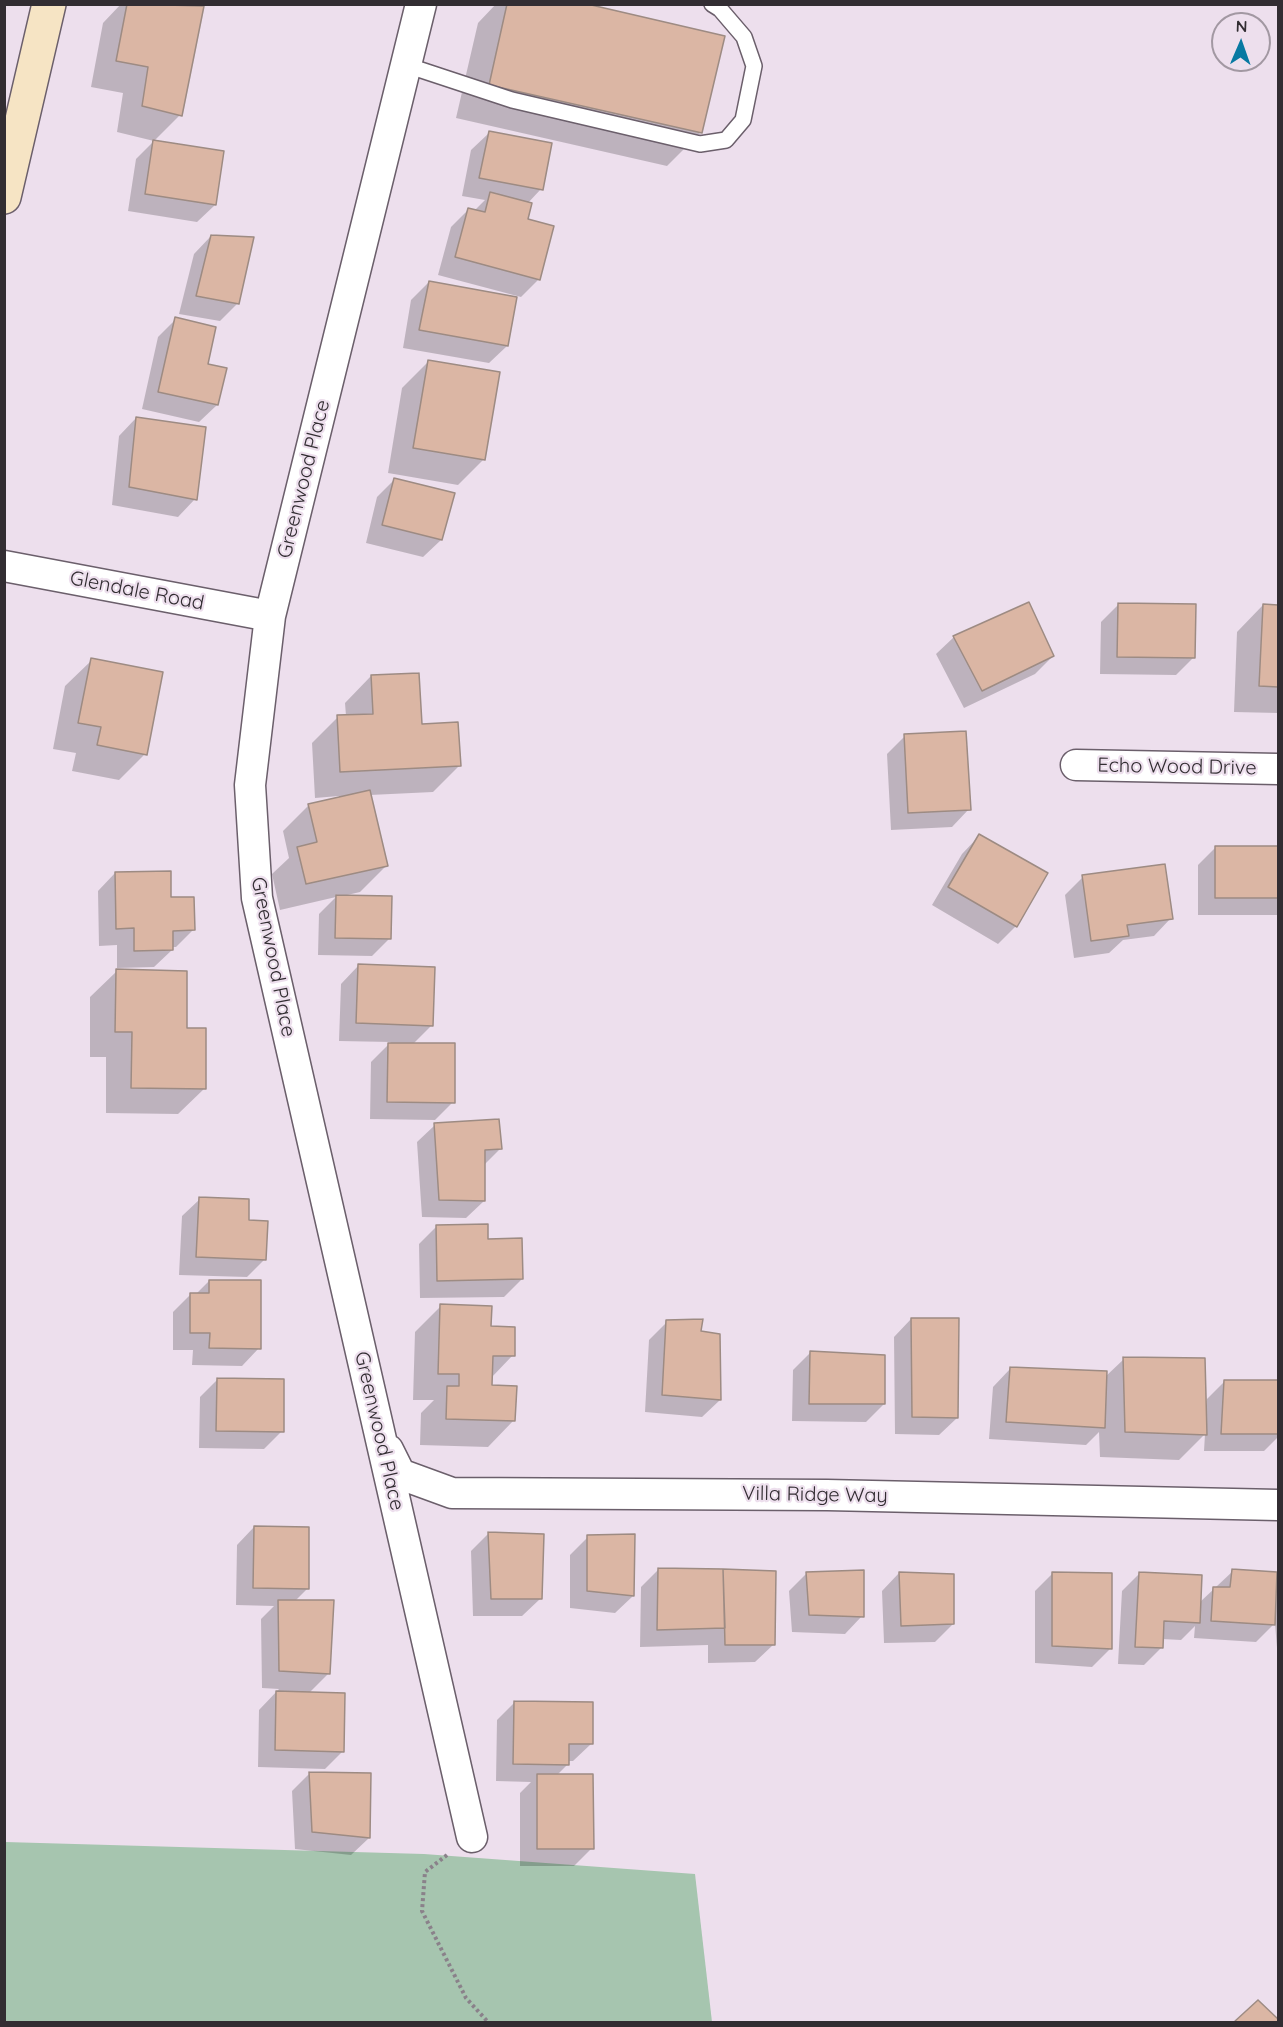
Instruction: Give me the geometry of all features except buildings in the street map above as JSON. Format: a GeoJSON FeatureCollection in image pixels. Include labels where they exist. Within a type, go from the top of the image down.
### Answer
{"type":"FeatureCollection","features":[{"type":"Feature","properties":{"kind":"street"},"geometry":{"type":"LineString","coordinates":[[4,197],[49,4]]}},
{"type":"Feature","properties":{"kind":"street","name":"Greenwood Place"},"geometry":{"type":"LineString","coordinates":[[421,4],[270,616],[250,785],[257,898],[472,1837]]}},
{"type":"Feature","properties":{"kind":"street","name":"Glendale Road"},"geometry":{"type":"LineString","coordinates":[[4,566],[270,616]]}},
{"type":"Feature","properties":{"kind":"street","name":"Echo Wood Drive"},"geometry":{"type":"LineString","coordinates":[[1076,765],[1278,769]]}},
{"type":"Feature","properties":{"kind":"street","name":"Villa Ridge Way"},"geometry":{"type":"LineString","coordinates":[[380,1435],[400,1474],[452,1493],[827,1495],[1278,1505]]}},
{"type":"Feature","properties":{"kind":"lane"},"geometry":{"type":"LineString","coordinates":[[406,65],[512,100],[545,108],[700,144],[726,140],[744,120],[754,66],[744,37],[720,9],[712,4]]}},
{"type":"Feature","properties":{"kind":"path"},"geometry":{"type":"LineString","coordinates":[[472,1837],[425,1872],[422,1911],[466,1998],[488,2022]]}},
{"type":"Feature","properties":{"kind":"green space"},"geometry":{"type":"Polygon","coordinates":[[[5,1842],[424,1854],[695,1874],[712,2022],[5,2022],[5,1842]]]}}]}
